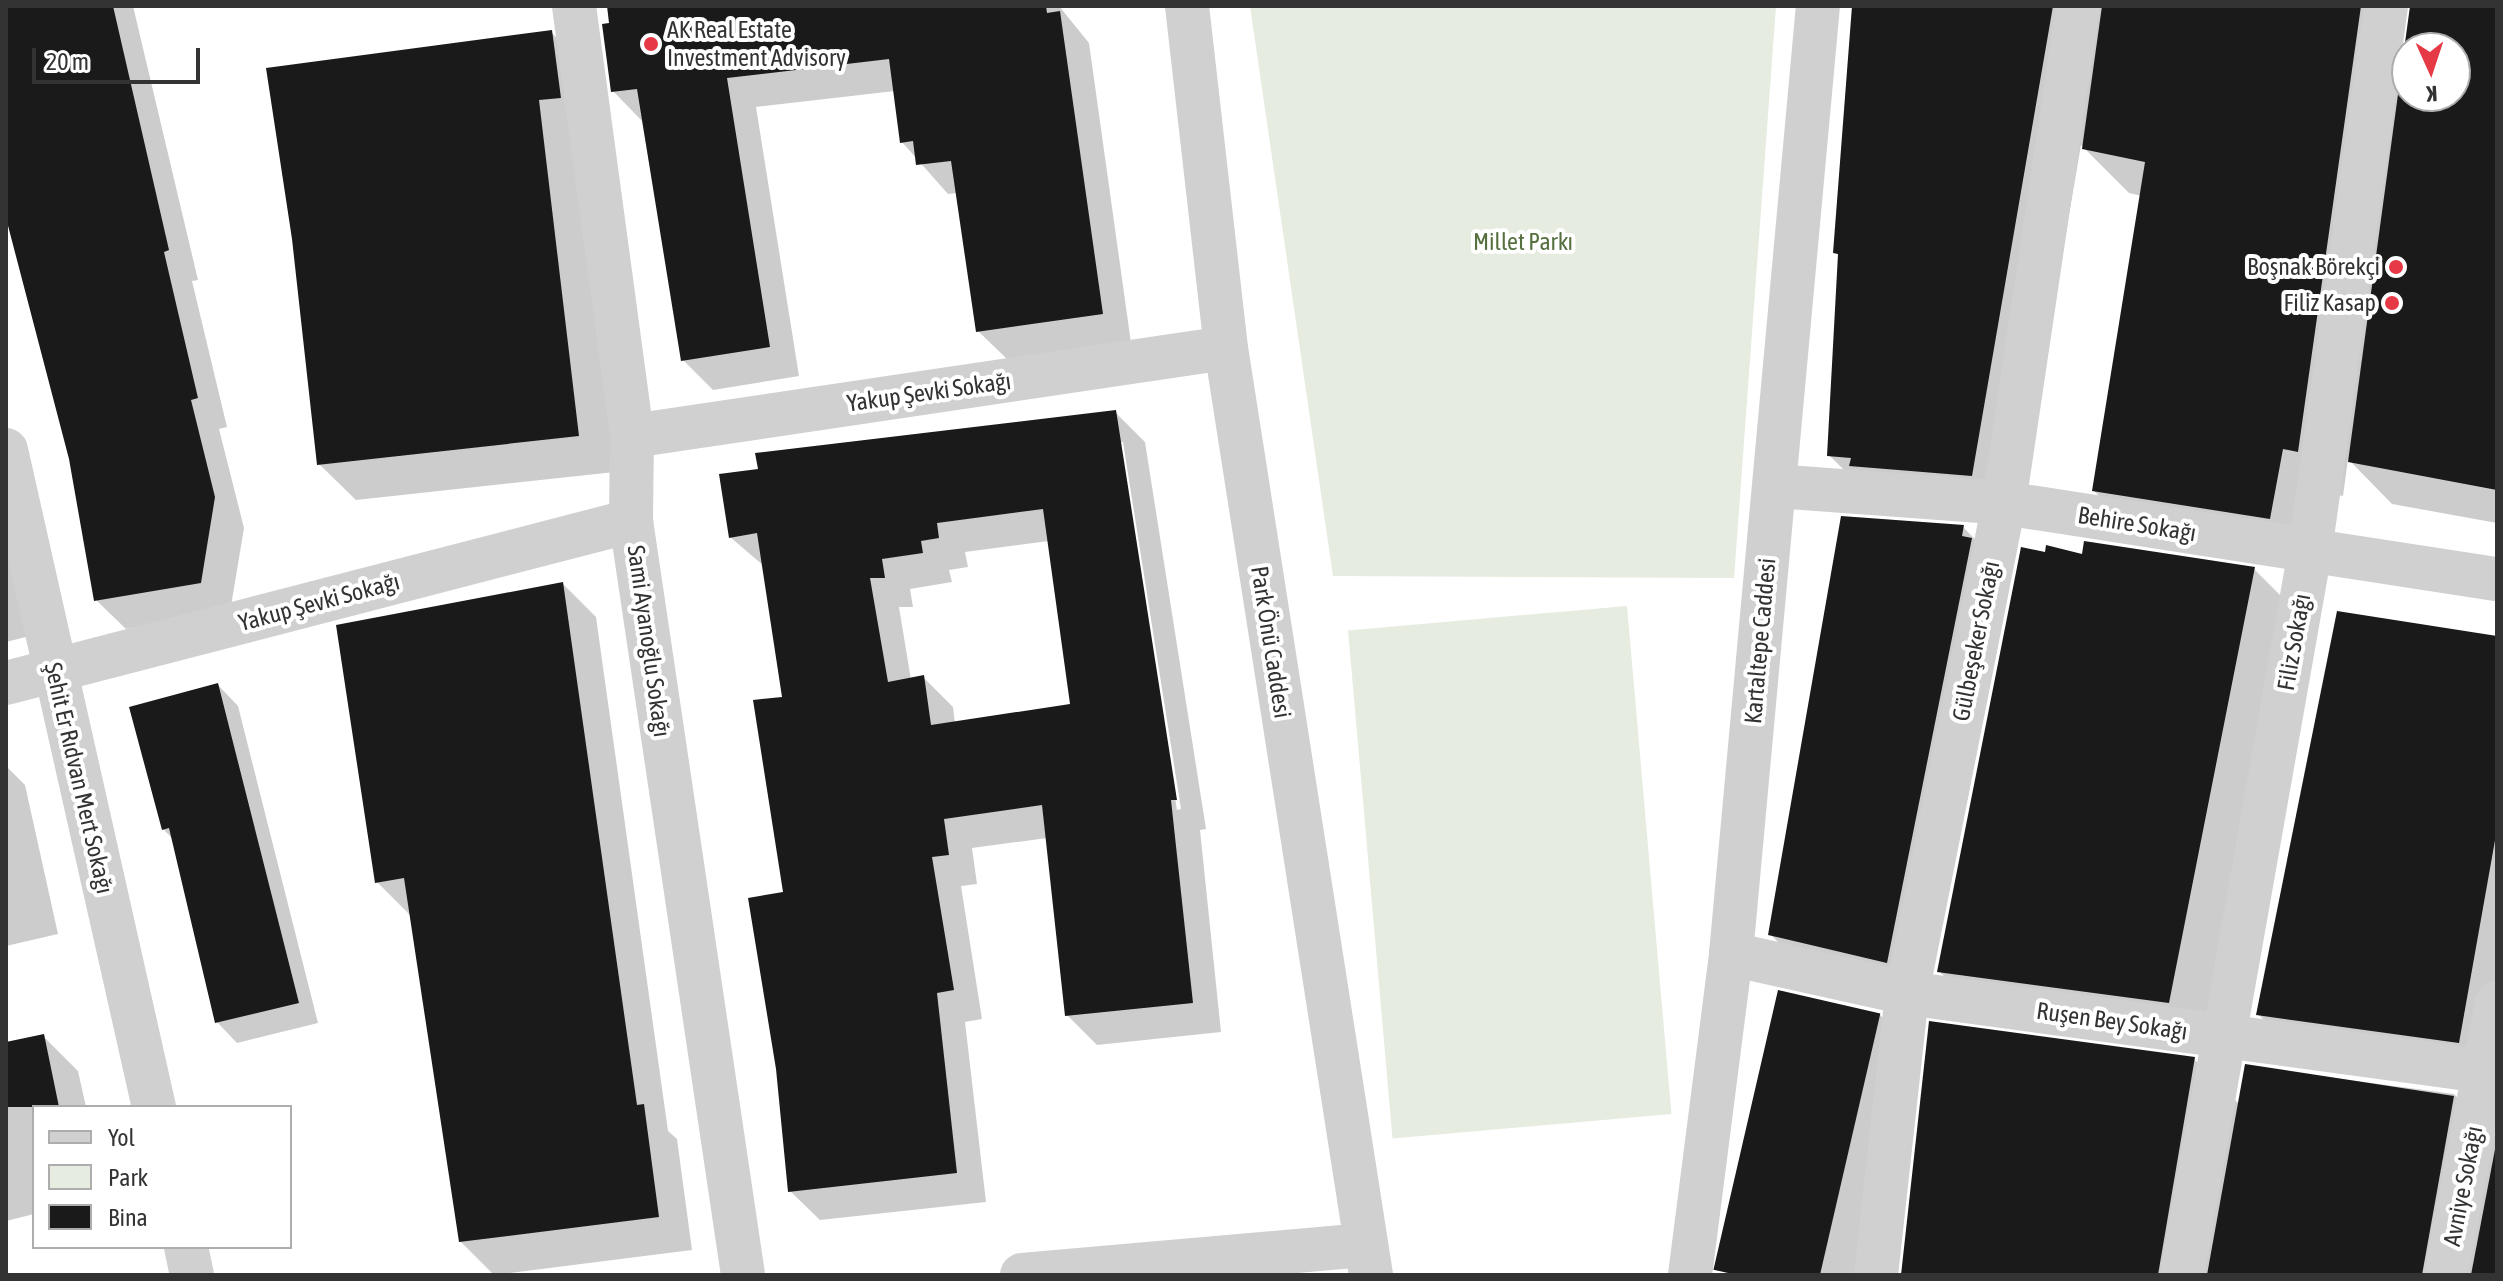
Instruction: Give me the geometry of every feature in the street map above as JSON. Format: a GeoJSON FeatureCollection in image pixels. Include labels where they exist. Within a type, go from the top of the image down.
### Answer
{"type":"FeatureCollection","features":[{"type":"Feature","properties":{"kind":"street","name":"Sami Ayanoğlu Sokağı"},"geometry":{"type":"LineString","coordinates":[[574,6],[632,436],[631,521],[743,1275]]}},
{"type":"Feature","properties":{"kind":"street","name":"Park Önü Caddesi"},"geometry":{"type":"LineString","coordinates":[[1187,6],[1226,348],[1368,1260]]}},
{"type":"Feature","properties":{"kind":"street","name":"Kartaltepe Caddesi"},"geometry":{"type":"LineString","coordinates":[[1690,1275],[1731,954],[1818,6]]}},
{"type":"Feature","properties":{"kind":"street","name":"Gülbeşeker Sokağı"},"geometry":{"type":"LineString","coordinates":[[1876,1275],[1907,993],[2004,503],[2078,6]]}},
{"type":"Feature","properties":{"kind":"street","name":"Filiz Sokağı"},"geometry":{"type":"LineString","coordinates":[[2182,1275],[2310,551],[2386,6]]}},
{"type":"Feature","properties":{"kind":"street","name":"Yakup Şevki Sokağı"},"geometry":{"type":"LineString","coordinates":[[632,436],[1226,348]]}},
{"type":"Feature","properties":{"kind":"street","name":"Şehit Er Rıdvan Mert Sokağı"},"geometry":{"type":"LineString","coordinates":[[6,450],[154,1105]]}},
{"type":"Feature","properties":{"kind":"street","name":"Behire Sokağı"},"geometry":{"type":"LineString","coordinates":[[1775,486],[2004,503],[2497,579]]}},
{"type":"Feature","properties":{"kind":"street","name":"Yakup Şevki Sokağı"},"geometry":{"type":"LineString","coordinates":[[6,683],[631,521]]}},
{"type":"Feature","properties":{"kind":"street","name":"Ruşen Bey Sokağı"},"geometry":{"type":"LineString","coordinates":[[1731,954],[1907,993],[2491,1072]]}},
{"type":"Feature","properties":{"kind":"street","name":"Avniye Sokağı"},"geometry":{"type":"LineString","coordinates":[[2446,1275],[2491,1072],[2497,1003]]}},
{"type":"Feature","properties":{"kind":"street"},"geometry":{"type":"LineString","coordinates":[[186,1249],[192,1275]]}},
{"type":"Feature","properties":{"kind":"street"},"geometry":{"type":"LineString","coordinates":[[1022,1275],[1368,1260]]}},
{"type":"Feature","properties":{"kind":"green space","name":"Millet Parkı"},"geometry":{"type":"Polygon","coordinates":[[[1250,6],[1776,6],[1734,578],[1333,576],[1250,6]]]}},
{"type":"Feature","properties":{"kind":"green space"},"geometry":{"type":"Polygon","coordinates":[[[1627,606],[1671,1114],[1393,1138],[1348,630],[1627,606]]]}},
{"type":"Feature","properties":{"kind":"building"},"geometry":{"type":"Polygon","coordinates":[[[6,6],[113,6],[169,250],[164,252],[198,398],[191,400],[215,497],[201,583],[94,601],[69,459],[6,218],[6,6]]]}},
{"type":"Feature","properties":{"kind":"building"},"geometry":{"type":"Polygon","coordinates":[[[607,6],[1046,6],[1047,13],[1060,11],[1103,314],[976,332],[951,161],[916,165],[913,141],[900,143],[889,59],[727,78],[770,347],[681,361],[637,89],[611,92],[602,24],[609,23],[607,6]]]}},
{"type":"Feature","properties":{"kind":"building"},"geometry":{"type":"Polygon","coordinates":[[[1852,6],[2053,6],[1972,476],[1849,466],[1851,458],[1827,456],[1838,254],[1833,253],[1852,6]]]}},
{"type":"Feature","properties":{"kind":"building"},"geometry":{"type":"Polygon","coordinates":[[[2102,6],[2361,6],[2298,452],[2283,449],[2270,519],[2092,491],[2145,162],[2082,149],[2102,6]]]}},
{"type":"Feature","properties":{"kind":"building"},"geometry":{"type":"Polygon","coordinates":[[[2410,6],[2497,6],[2497,490],[2348,462],[2396,112],[2471,112],[2471,32],[2406,32],[2410,6]]]}},
{"type":"Feature","properties":{"kind":"building"},"geometry":{"type":"Polygon","coordinates":[[[552,30],[561,98],[539,100],[579,436],[317,465],[292,239],[266,68],[552,30]]]}},
{"type":"Feature","properties":{"kind":"building"},"geometry":{"type":"Polygon","coordinates":[[[1116,410],[1177,800],[1171,800],[1193,1003],[1065,1016],[1042,805],[944,819],[949,855],[932,857],[954,990],[937,993],[957,1173],[788,1192],[776,1069],[748,898],[783,892],[753,700],[782,697],[757,533],[729,538],[719,474],[758,469],[755,453],[1116,410]],[[1043,509],[937,523],[939,538],[921,541],[923,553],[882,559],[885,578],[870,578],[888,682],[924,675],[931,725],[1070,704],[1043,509]]]}},
{"type":"Feature","properties":{"kind":"building"},"geometry":{"type":"Polygon","coordinates":[[[1841,516],[1964,525],[1962,536],[1972,538],[1887,963],[1768,935],[1841,516]]]}},
{"type":"Feature","properties":{"kind":"building"},"geometry":{"type":"Polygon","coordinates":[[[2084,541],[2255,567],[2169,1003],[1937,972],[2021,547],[2045,552],[2046,545],[2082,554],[2084,541]]]}},
{"type":"Feature","properties":{"kind":"building"},"geometry":{"type":"Polygon","coordinates":[[[563,582],[637,1105],[644,1104],[659,1217],[459,1242],[404,878],[375,883],[336,625],[563,582]]]}},
{"type":"Feature","properties":{"kind":"building"},"geometry":{"type":"Polygon","coordinates":[[[2337,611],[2497,636],[2497,829],[2459,1043],[2256,1015],[2337,611]]]}},
{"type":"Feature","properties":{"kind":"building"},"geometry":{"type":"Polygon","coordinates":[[[218,683],[299,1003],[215,1023],[169,828],[162,830],[129,707],[218,683]]]}},
{"type":"Feature","properties":{"kind":"building"},"geometry":{"type":"Polygon","coordinates":[[[1778,990],[1880,1014],[1820,1275],[1737,1275],[1713,1270],[1778,990]]]}},
{"type":"Feature","properties":{"kind":"building"},"geometry":{"type":"Polygon","coordinates":[[[1929,1021],[2195,1057],[2158,1275],[1901,1275],[1929,1021]]]}},
{"type":"Feature","properties":{"kind":"building"},"geometry":{"type":"Polygon","coordinates":[[[44,1034],[59,1105],[6,1107],[6,1042],[44,1034]]]}},
{"type":"Feature","properties":{"kind":"building"},"geometry":{"type":"Polygon","coordinates":[[[2245,1064],[2454,1096],[2422,1275],[2207,1275],[2245,1064]]]}},
{"type":"Feature","properties":{"kind":"building"},"geometry":{"type":"Polygon","coordinates":[[[2497,1139],[2497,1275],[2471,1275],[2497,1139]]]}},
{"type":"Feature","properties":{"kind":"place","name":"AK Real Estate Investment Advisory"},"geometry":{"type":"Point","coordinates":[651,44]}},
{"type":"Feature","properties":{"kind":"place","name":"Boşnak Börekçi"},"geometry":{"type":"Point","coordinates":[2396,267]}},
{"type":"Feature","properties":{"kind":"place","name":"Filiz Kasap"},"geometry":{"type":"Point","coordinates":[2392,303]}}]}
